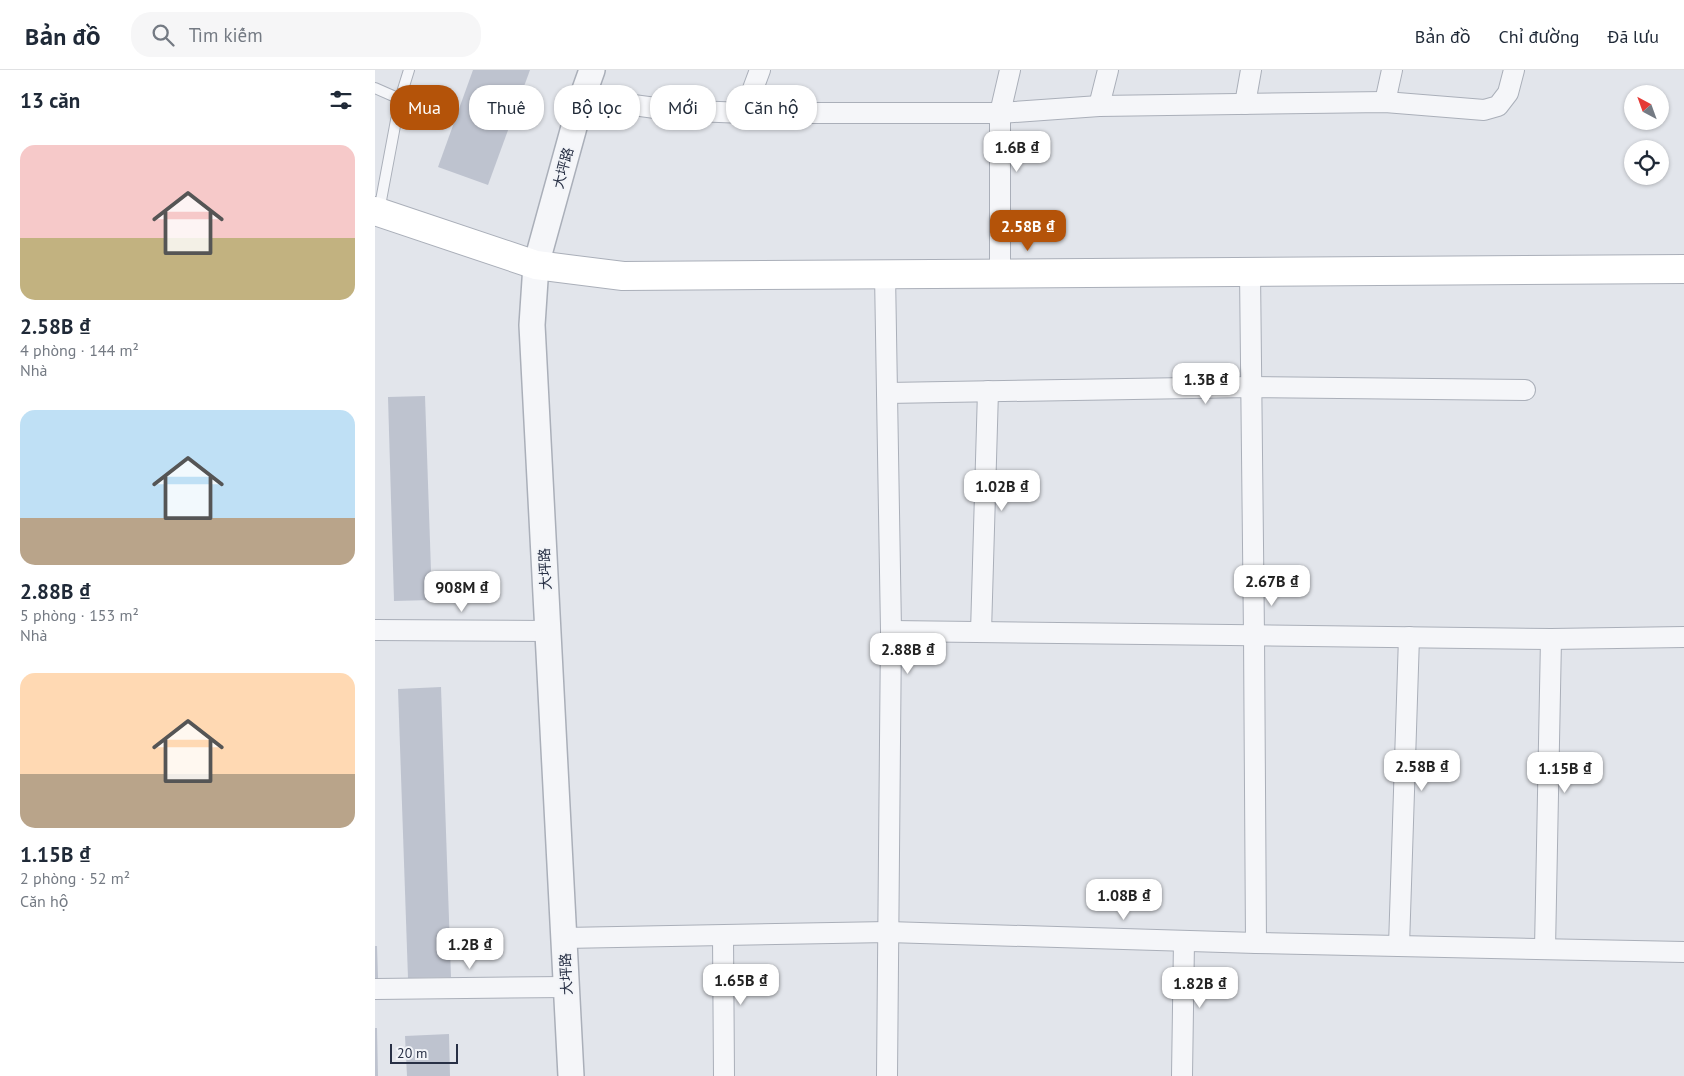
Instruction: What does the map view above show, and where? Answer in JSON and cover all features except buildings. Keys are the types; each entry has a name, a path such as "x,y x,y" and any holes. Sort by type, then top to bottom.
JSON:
{"main road":[{"path":"377,211 536,265 623,276 1684,268"}],"street":[{"name":"大坪路","path":"587,85 592,70"},
{"path":"754,85 760,70"},
{"path":"1000,273 1000,114 1010,70"},
{"path":"1099,106 1108,70"},
{"path":"1245,104 1251,70"},
{"path":"1385,102 1392,70"},
{"path":"817,113 1000,114 1099,106 1385,102 1484,110 1498,106 1508,93 1514,70"},
{"path":"640,106 670,110 726,112"},
{"name":"大坪路","path":"571,1076 532,325 536,265 573,130"},
{"path":"1250,272 1255,635 1256,943"},
{"path":"885,274 891,631 887,1076"},
{"path":"887,393 1251,387 1525,390"},
{"path":"981,632 988,391"},
{"path":"375,630 548,631"},
{"path":"891,631 1551,639 1684,637"},
{"path":"1399,946 1409,637"},
{"path":"1545,949 1551,639"},
{"path":"564,938 888,932 1256,943 1684,952"},
{"path":"723,936 724,1076"},
{"path":"1182,1076 1184,941"},
{"path":"375,989 566,987"}],"lane":[{"path":"404,85 409,70"},
{"path":"375,88 390,94"},
{"path":"377,211 393,130"}]}
